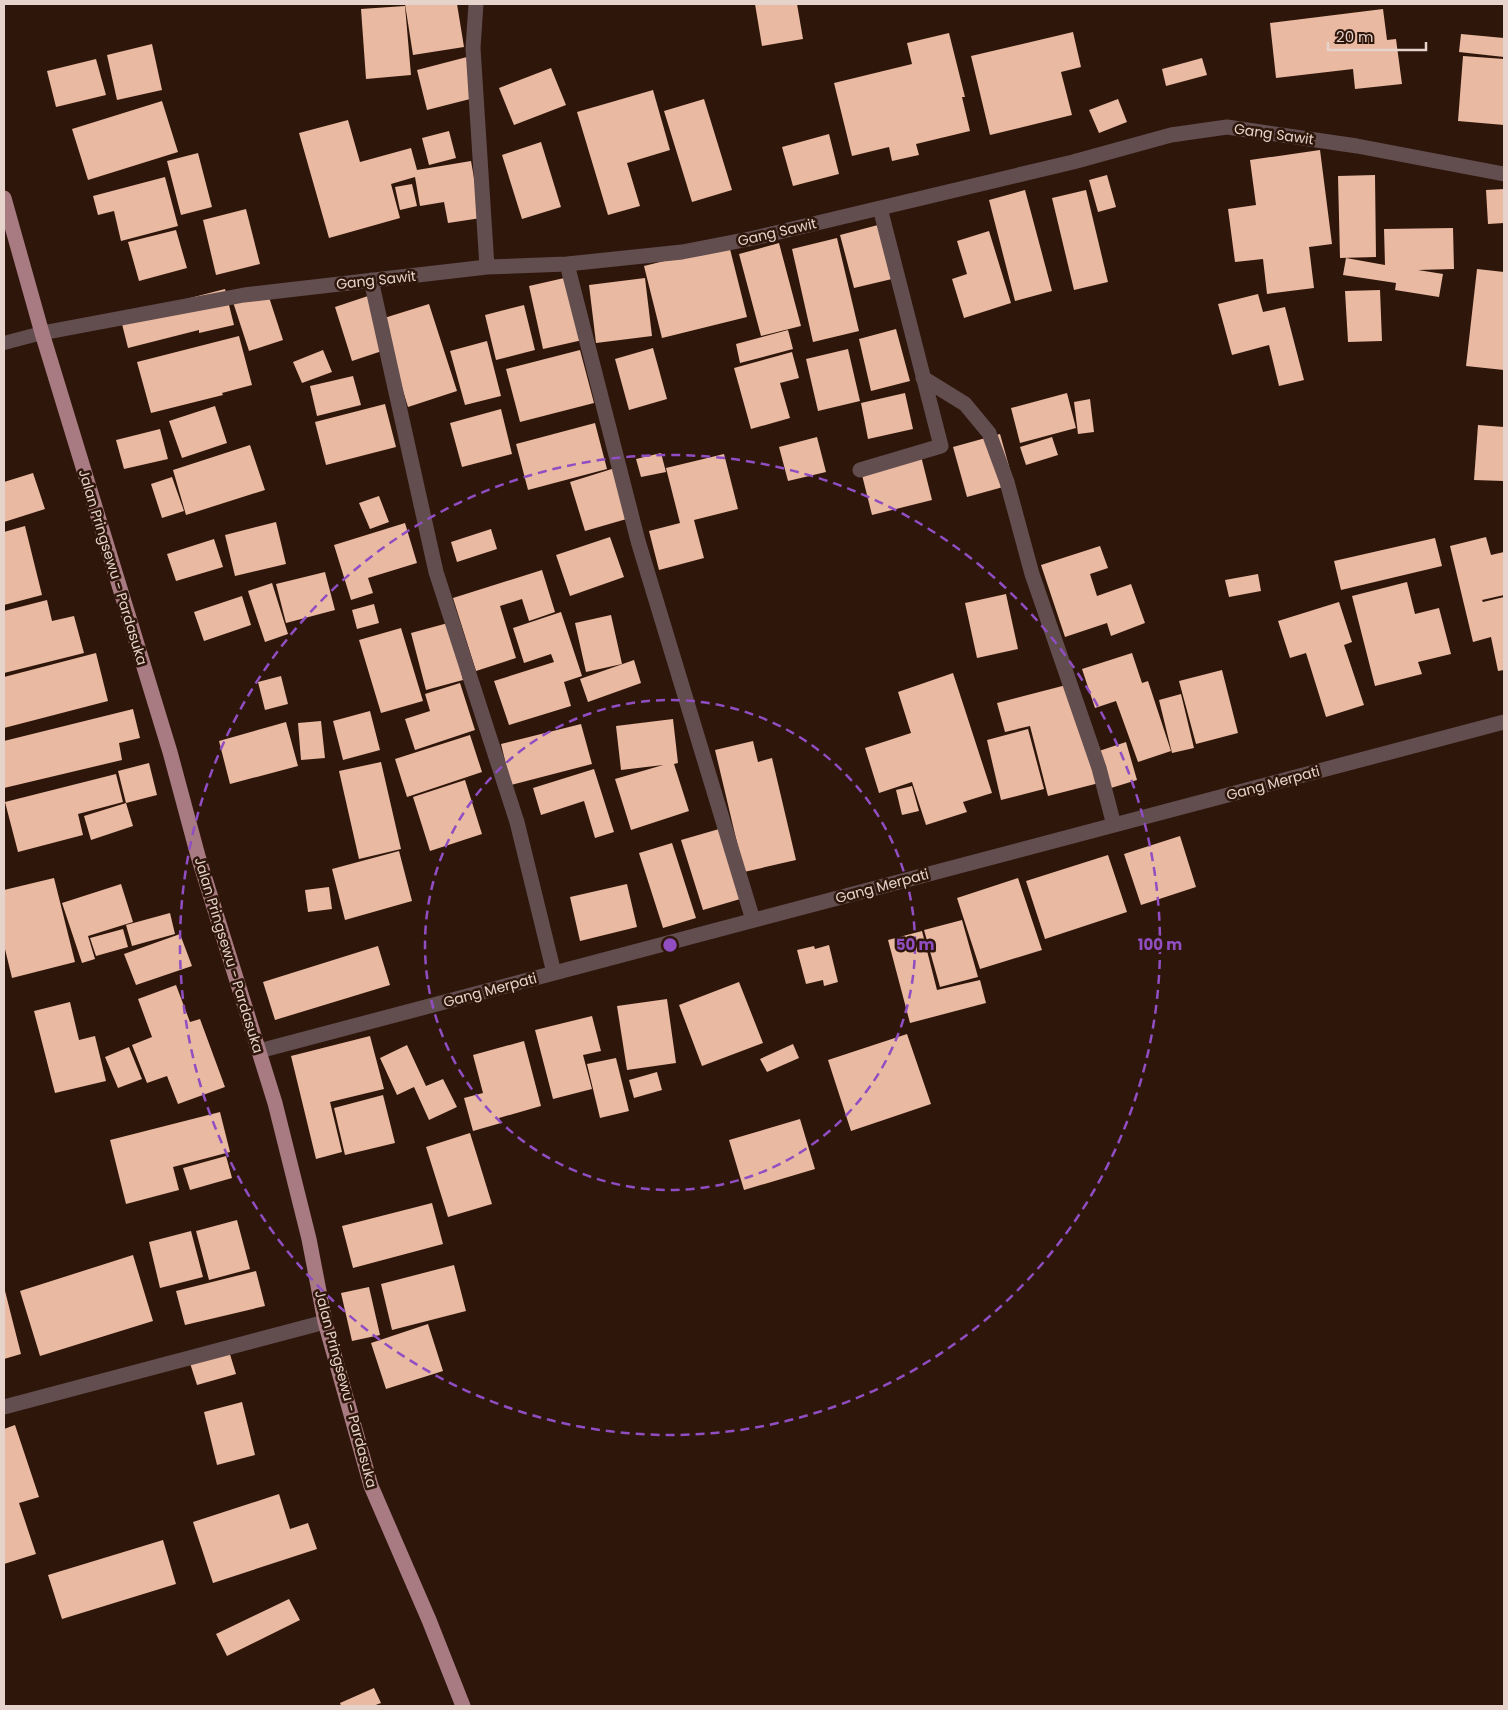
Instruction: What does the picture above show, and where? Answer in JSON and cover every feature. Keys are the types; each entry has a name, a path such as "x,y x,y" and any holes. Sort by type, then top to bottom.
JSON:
{"main road":[{"name":"Jalan Pringsewu - Pardasuka","path":"4,198 42,333 170,752 198,856 275,1103 309,1239 325,1322 371,1486 429,1620 463,1706"}],"street":[{"path":"476,4 473,48 487,267"},
{"name":"Gang Sawit","path":"42,333 244,295 487,267 566,264 682,252 754,238 1073,162 1171,135 1227,127 1357,146 1504,174"},
{"path":"860,470 941,446 880,208"},
{"path":"566,264 638,541 753,920"},
{"path":"371,280 436,572 517,822 554,973"},
{"path":"924,378 965,404 989,433 1007,482 1032,574 1099,768 1114,825"},
{"name":"Gang Merpati","path":"259,1051 1504,722"},
{"path":"4,1407 325,1322"}],"lane":[{"path":"4,343 42,333"}],"building":[{"path":"405,4 457,4 464,47 413,55"},
{"path":"755,4 797,4 803,39 762,46"},
{"path":"405,6 411,75 366,79 361,9"},
{"path":"1383,9 1387,40 1396,39 1402,84 1355,89 1353,69 1276,78 1270,23"},
{"path":"1073,32 1081,67 1061,72 1072,115 990,135 971,56"},
{"path":"949,33 965,97 962,97 970,131 916,144 919,155 892,161 889,147 852,156 834,83 912,64 907,43"},
{"path":"1461,34 1504,38 1504,57 1459,52"},
{"path":"152,44 162,90 117,100 107,55"},
{"path":"1463,56 1504,59 1504,125 1458,121"},
{"path":"467,57 478,97 427,110 417,70"},
{"path":"1202,58 1207,75 1166,86 1162,69"},
{"path":"96,59 106,95 56,107 47,71"},
{"path":"551,68 566,105 514,125 499,88"},
{"path":"653,90 670,150 627,163 640,206 608,215 577,112"},
{"path":"704,99 732,190 692,202 664,111"},
{"path":"1118,99 1127,122 1099,133 1089,110"},
{"path":"162,101 178,152 88,180 72,129"},
{"path":"348,120 360,162 411,148 417,170 471,161 481,218 448,223 444,202 420,206 415,177 391,184 400,218 329,238 299,133"},
{"path":"449,131 456,158 429,165 422,138"},
{"path":"829,134 839,174 793,186 782,147"},
{"path":"541,142 561,207 522,219 502,155"},
{"path":"1320,150 1332,244 1309,247 1314,288 1267,294 1263,259 1235,262 1228,209 1256,205 1250,160"},
{"path":"198,153 212,207 181,215 167,161"},
{"path":"1107,175 1116,207 1098,212 1089,180"},
{"path":"1375,175 1376,257 1340,258 1338,176"},
{"path":"165,177 178,226 121,241 114,211 98,215 93,196"},
{"path":"412,184 417,206 400,210 395,187"},
{"path":"1504,189 1504,223 1488,224 1486,190"},
{"path":"1025,190 1052,291 1015,301 989,200"},
{"path":"1086,190 1108,282 1074,290 1052,198"},
{"path":"246,209 260,264 216,275 203,220"},
{"path":"878,225 892,279 854,288 840,235"},
{"path":"1453,228 1454,269 1418,270 1443,274 1439,297 1395,290 1396,283 1343,275 1346,258 1385,265 1384,229"},
{"path":"176,230 187,268 139,281 128,242"},
{"path":"989,231 1011,303 964,318 952,279 967,274 957,241"},
{"path":"837,238 859,331 813,342 792,249"},
{"path":"779,243 801,326 761,336 739,254"},
{"path":"729,245 747,317 662,338 644,266"},
{"path":"1477,269 1504,272 1504,370 1466,366"},
{"path":"573,276 587,339 543,349 529,286"},
{"path":"645,278 652,336 596,343 589,285"},
{"path":"266,288 283,340 249,351 232,299"},
{"path":"225,289 234,325 199,333 199,330 128,348 120,316"},
{"path":"1380,290 1382,341 1348,342 1345,291"},
{"path":"1258,294 1263,312 1285,307 1304,380 1279,386 1269,345 1232,355 1218,304"},
{"path":"371,295 388,349 352,361 335,307"},
{"path":"429,304 457,391 408,407 381,319"},
{"path":"524,305 535,350 496,360 485,315"},
{"path":"896,329 910,381 871,391 859,339"},
{"path":"788,330 793,349 740,363 736,344"},
{"path":"239,336 252,385 222,393 223,395 151,413 137,362"},
{"path":"487,341 501,396 465,405 450,351"},
{"path":"653,348 667,399 629,410 615,359"},
{"path":"848,349 860,401 818,411 806,359"},
{"path":"323,350 332,372 302,383 293,362"},
{"path":"580,350 594,403 520,422 506,369"},
{"path":"792,352 799,378 780,383 790,418 751,429 734,368"},
{"path":"353,376 361,405 317,416 310,386"},
{"path":"905,393 913,429 868,439 861,403"},
{"path":"1067,393 1076,428 1020,443 1011,408"},
{"path":"1090,399 1094,432 1078,434 1074,402"},
{"path":"385,404 396,447 326,465 315,422"},
{"path":"215,406 227,443 182,458 169,421"},
{"path":"501,409 512,454 462,467 450,423"},
{"path":"595,423 607,469 528,490 516,444"},
{"path":"1478,425 1504,427 1504,481 1474,480"},
{"path":"160,429 168,459 124,469 116,440"},
{"path":"1000,434 1014,484 967,497 953,447"},
{"path":"817,437 826,472 788,481 779,447"},
{"path":"1052,437 1058,455 1026,465 1020,447"},
{"path":"250,445 265,490 186,515 173,470"},
{"path":"920,452 932,500 872,515 860,467"},
{"path":"661,453 666,472 641,477 636,459"},
{"path":"724,454 738,509 694,520 704,558 659,570 649,531 680,523 666,468"},
{"path":"615,468 630,518 585,531 570,482"},
{"path":"33,473 45,509 4,522 4,482"},
{"path":"172,477 184,511 162,518 151,484"},
{"path":"379,496 389,522 370,529 359,503"},
{"path":"276,522 286,564 235,576 225,535"},
{"path":"405,523 417,563 368,578 373,593 351,600 334,545"},
{"path":"25,526 42,595 4,605 4,532"},
{"path":"491,529 497,549 457,562 451,542"},
{"path":"610,537 624,577 570,596 556,555"},
{"path":"1486,537 1491,555 1504,552 1504,595 1482,600 1483,602 1504,597 1504,670 1498,671 1491,637 1473,642 1450,546"},
{"path":"1435,538 1442,566 1341,590 1334,561"},
{"path":"214,539 223,567 176,581 167,554"},
{"path":"1100,546 1108,568 1090,574 1097,596 1131,584 1145,623 1111,636 1107,623 1065,637 1041,565"},
{"path":"542,570 555,612 529,621 522,599 500,606 516,658 476,671 453,598"},
{"path":"325,572 335,610 286,623 276,584"},
{"path":"1258,574 1261,591 1229,597 1225,580"},
{"path":"1407,582 1415,614 1439,608 1451,654 1418,662 1422,674 1375,686 1352,596"},
{"path":"272,583 288,634 265,642 248,591"},
{"path":"1006,594 1018,649 977,658 965,603"},
{"path":"242,596 251,625 204,641 194,612"},
{"path":"47,600 52,621 74,616 84,653 4,673 4,611"},
{"path":"1339,602 1352,642 1344,645 1364,705 1326,717 1306,653 1290,658 1278,621"},
{"path":"374,604 379,623 357,629 352,610"},
{"path":"561,612 582,676 564,682 571,706 509,725 494,681 554,662 551,654 524,663 513,628"},
{"path":"611,615 622,664 586,672 575,623"},
{"path":"448,623 463,680 426,690 411,633"},
{"path":"401,628 423,701 381,713 359,640"},
{"path":"96,653 108,701 4,728 4,677"},
{"path":"1132,653 1142,683 1148,681 1171,751 1138,762 1116,701 1095,708 1082,669"},
{"path":"634,660 641,683 588,702 580,679"},
{"path":"1222,670 1238,733 1196,744 1179,681"},
{"path":"953,673 992,793 963,802 967,812 926,825 912,782 879,793 865,748 911,733 898,692"},
{"path":"281,676 288,704 265,710 258,682"},
{"path":"460,683 475,730 415,750 405,719 430,711 425,694"},
{"path":"1074,683 1099,783 1048,796 1030,726 1005,732 997,703"},
{"path":"1181,694 1194,748 1172,753 1159,700"},
{"path":"133,709 140,738 119,743 122,760 4,788 4,741"},
{"path":"370,711 380,750 343,760 333,721"},
{"path":"673,719 678,763 674,764 689,811 631,830 615,779 663,765 621,770 616,726"},
{"path":"321,721 325,758 301,760 298,723"},
{"path":"286,722 298,766 230,784 219,741"},
{"path":"581,724 592,764 511,785 501,744"},
{"path":"1028,729 1044,789 1001,800 987,740"},
{"path":"470,735 482,772 407,797 395,759"},
{"path":"753,741 758,762 772,758 796,860 744,872 715,750"},
{"path":"1126,742 1137,780 1111,788 1099,751"},
{"path":"381,762 401,849 359,859 339,771"},
{"path":"149,763 157,795 126,803 118,771"},
{"path":"594,769 614,832 595,838 584,801 541,815 533,788"},
{"path":"116,774 123,802 78,814 83,835 18,852 5,802"},
{"path":"465,780 482,834 430,851 413,797"},
{"path":"912,786 919,811 902,815 896,790"},
{"path":"126,803 133,826 91,840 84,816"},
{"path":"726,827 747,897 703,910 681,840"},
{"path":"1180,836 1196,887 1141,905 1124,854"},
{"path":"672,843 696,918 663,928 639,853"},
{"path":"399,851 412,901 345,920 332,869"},
{"path":"1108,855 1127,912 1045,939 1026,881"},
{"path":"54,878 75,962 12,978 4,945 4,890"},
{"path":"1018,878 1042,950 980,969 957,898"},
{"path":"121,884 133,922 88,936 95,959 82,963 62,903"},
{"path":"627,884 637,927 580,941 570,897"},
{"path":"329,887 332,909 308,912 305,890"},
{"path":"170,913 175,934 132,946 126,925"},
{"path":"962,920 978,977 940,987 924,930"},
{"path":"123,929 128,947 96,956 90,938"},
{"path":"922,931 937,990 980,980 986,1003 910,1023 888,940"},
{"path":"180,934 192,966 136,985 124,954"},
{"path":"829,945 838,982 824,986 823,980 806,984 797,950 814,946 815,949"},
{"path":"378,946 390,985 275,1020 263,982"},
{"path":"739,982 763,1043 702,1066 679,1005"},
{"path":"176,985 190,1022 200,1019 225,1087 178,1104 167,1076 147,1083 132,1045 152,1037 138,999"},
{"path":"667,999 676,1063 627,1070 617,1006"},
{"path":"70,1002 79,1040 95,1036 106,1081 55,1093 34,1011"},
{"path":"592,1016 601,1051 583,1055 592,1089 553,1099 535,1030"},
{"path":"907,1034 931,1104 851,1131 828,1060"},
{"path":"370,1036 384,1089 330,1102 342,1152 316,1159 291,1056"},
{"path":"524,1041 541,1106 499,1118 501,1123 473,1131 464,1098 483,1093 473,1055"},
{"path":"793,1044 799,1058 767,1072 760,1059"},
{"path":"407,1045 426,1086 443,1079 457,1107 429,1120 414,1087 397,1095 380,1058"},
{"path":"129,1047 142,1079 118,1088 105,1057"},
{"path":"616,1058 629,1111 600,1118 587,1064"},
{"path":"657,1072 662,1090 634,1098 629,1080"},
{"path":"383,1095 395,1143 345,1155 334,1108"},
{"path":"220,1112 230,1152 173,1167 179,1190 126,1204 110,1140"},
{"path":"800,1119 815,1169 744,1190 729,1140"},
{"path":"470,1133 492,1204 448,1217 426,1147"},
{"path":"226,1156 232,1178 190,1190 183,1168"},
{"path":"432,1203 443,1244 353,1268 342,1226"},
{"path":"237,1220 250,1269 209,1280 196,1231"},
{"path":"191,1231 203,1277 160,1288 149,1242"},
{"path":"133,1255 153,1321 40,1356 20,1291"},
{"path":"454,1265 466,1311 392,1330 381,1284"},
{"path":"256,1271 265,1306 185,1325 176,1291"},
{"path":"4,1287 21,1354 4,1359"},
{"path":"369,1287 380,1335 352,1341 341,1293"},
{"path":"428,1324 443,1371 386,1389 371,1343"},
{"path":"229,1351 236,1374 197,1385 190,1363"},
{"path":"242,1402 255,1455 217,1465 204,1412"},
{"path":"15,1425 39,1497 19,1503 36,1554 4,1564 4,1429"},
{"path":"279,1494 290,1529 308,1523 317,1549 213,1583 193,1522"},
{"path":"163,1540 176,1584 62,1619 48,1575"},
{"path":"289,1599 300,1620 227,1656 216,1634"},
{"path":"374,1688 381,1703 373,1706 341,1706 340,1703"}]}
